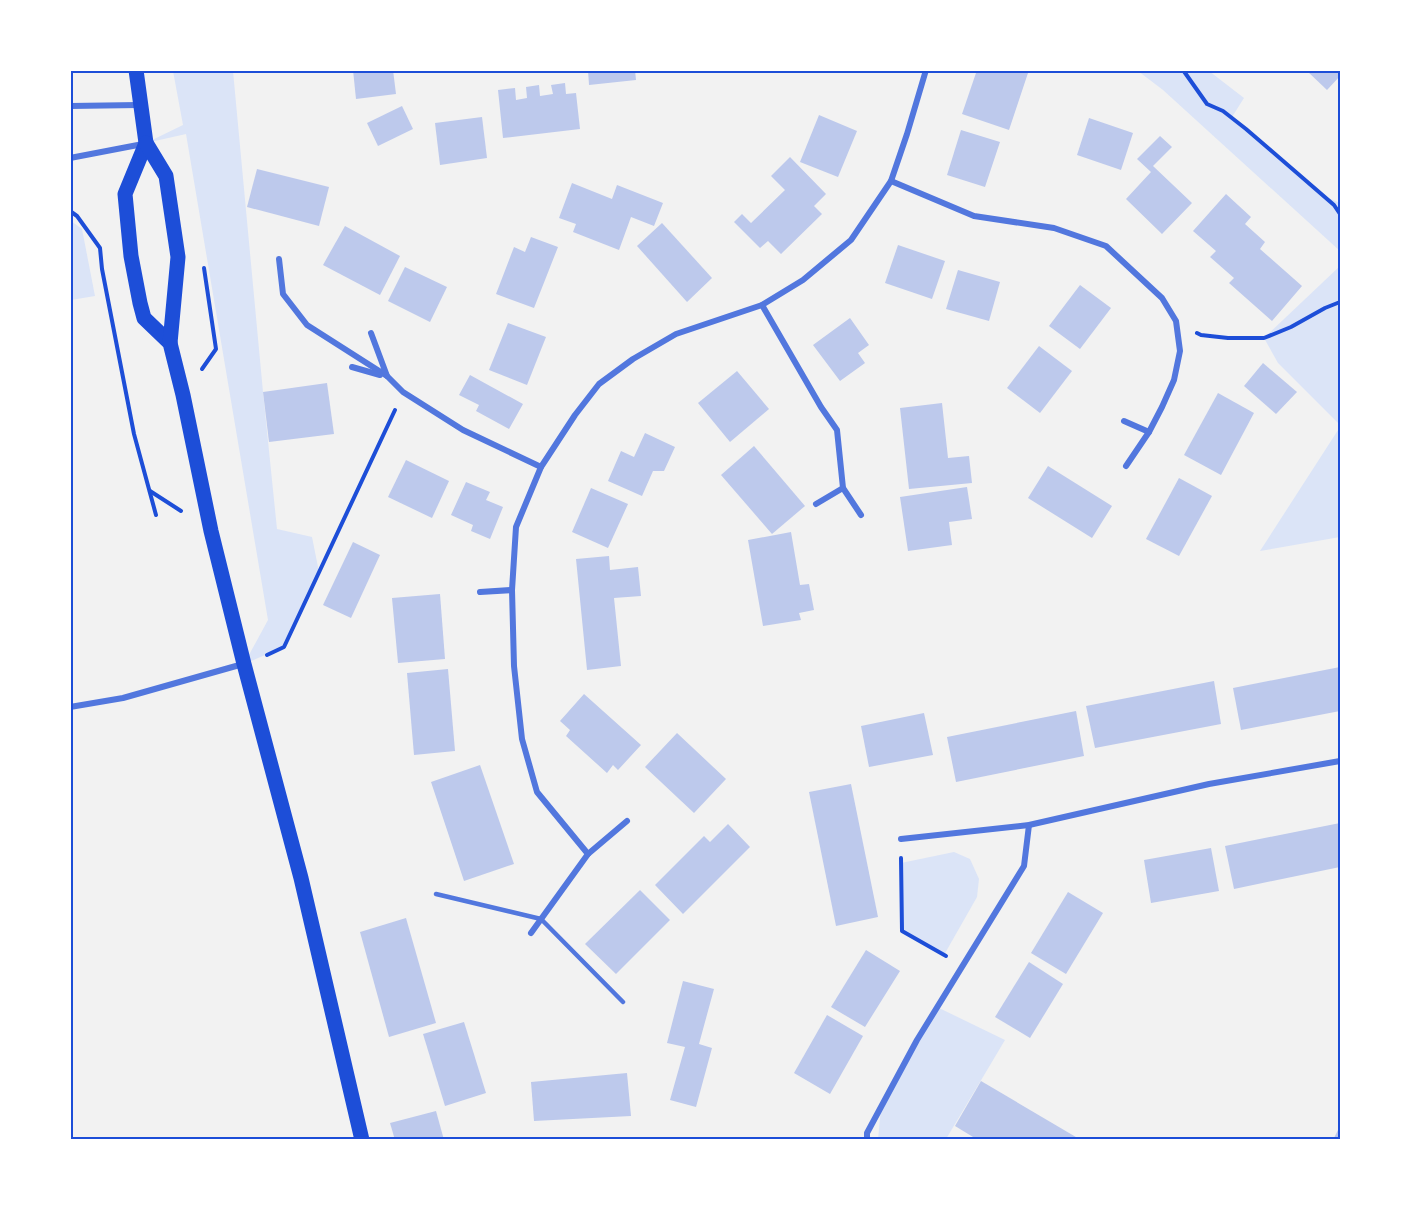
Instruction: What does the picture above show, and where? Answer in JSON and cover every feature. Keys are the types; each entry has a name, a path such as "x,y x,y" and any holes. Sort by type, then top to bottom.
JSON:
{"main road":[{"path":"136,70 146,143 166,176 178,257 170,343 211,531 301,878 362,1140"},
{"path":"146,143 125,194 131,256 144,318 170,343"}],"street":[{"path":"588,854 537,792 522,739 516,677 513,590 516,526 541,467 599,384 633,359 676,334 762,305 803,280 851,240 891,181 926,70"},
{"path":"70,106 141,105"},
{"path":"70,158 146,143"},
{"path":"891,181 974,216 1054,228 1106,246 1162,298 1176,321 1180,351 1174,380 1149,432 1126,466"},
{"path":"279,260 283,294 307,325 387,376 404,392 463,430 541,467"},
{"path":"762,305 821,407 837,430 843,488 861,515"},
{"path":"371,333 387,376"},
{"path":"352,367 387,376"},
{"path":"1124,421 1149,432"},
{"path":"816,504 843,488"},
{"path":"480,592 513,590"},
{"path":"70,707 123,698 244,664"},
{"path":"901,839 1029,825 1209,784 1341,761"},
{"path":"531,933 588,854 627,821"},
{"path":"867,1140 867,1133 917,1040 1024,866 1029,825"}],"lane":[{"path":"436,894 541,919 623,1002"}],"path":[{"path":"1184,70 1207,104 1223,111 1246,129 1341,213"},
{"path":"70,211 77,216 100,248 102,269 134,434 156,514"},
{"path":"204,268 216,349"},
{"path":"1176,321 1201,334 1228,338 1264,338 1341,302"},
{"path":"244,664 284,647 404,392"},
{"path":"901,839 902,932 963,965"}],"shaded area":[{"path":"173,71 233,71 277,529 312,537 319,572 284,647 244,664 268,620 186,134 146,143 183,125"},
{"path":"1138,71 1209,71 1244,98 1232,117 1324,196 1340,203 1340,251 1163,90"},
{"path":"71,221 82,229 95,296 71,300"},
{"path":"1340,266 1340,425 1278,363 1264,338"},
{"path":"1340,427 1340,537 1260,551"},
{"path":"954,852 970,859 979,879 977,897 944,955 902,931 901,863"},
{"path":"937,1007 1005,1040 946,1139 878,1140 881,1107"}],"building":[{"path":"353,70 393,70 396,94 356,99"},
{"path":"588,70 635,70 636,80 589,85"},
{"path":"977,70 1029,70 1009,130 962,114"},
{"path":"1306,70 1340,70 1340,76 1327,90"},
{"path":"565,83 566,94 576,93 580,129 503,138 498,90 515,88 516,100 527,98 526,87 539,85 540,96 553,94 551,85"},
{"path":"402,106 413,129 378,146 367,123"},
{"path":"819,115 857,131 838,177 800,162"},
{"path":"482,117 487,158 440,165 435,123"},
{"path":"1089,118 1133,133 1121,170 1077,155"},
{"path":"961,130 1000,142 985,187 947,175"},
{"path":"1160,136 1172,147 1153,166 1192,203 1162,234 1126,199 1151,172 1137,159"},
{"path":"790,157 826,194 814,206 822,214 781,254 768,241 760,248 734,222 742,214 751,223 785,190 771,176"},
{"path":"257,169 329,187 319,226 247,207"},
{"path":"572,183 612,199 617,185 663,203 654,226 631,217 619,250 573,232 576,224 559,218"},
{"path":"1226,194 1251,217 1245,224 1265,242 1260,249 1302,286 1272,321 1229,283 1234,278 1210,257 1216,251 1193,231"},
{"path":"662,223 712,278 687,302 637,246"},
{"path":"345,226 400,256 380,295 323,265"},
{"path":"531,237 558,247 534,308 496,294 514,247 525,252"},
{"path":"898,245 945,261 932,299 885,283"},
{"path":"405,267 447,287 430,322 388,301"},
{"path":"958,270 1000,282 989,321 946,309"},
{"path":"1080,285 1111,308 1080,349 1049,326"},
{"path":"850,318 869,345 858,353 865,363 840,381 813,345"},
{"path":"508,323 546,337 527,385 489,370"},
{"path":"1039,346 1072,371 1040,413 1007,388"},
{"path":"1263,363 1297,392 1276,414 1244,386"},
{"path":"737,371 769,409 730,442 698,403"},
{"path":"470,375 523,404 509,429 476,411 479,405 459,395"},
{"path":"327,383 334,434 269,442 263,392"},
{"path":"1218,393 1254,413 1221,475 1184,455"},
{"path":"942,403 948,458 969,456 972,483 909,489 900,408"},
{"path":"645,433 675,447 664,471 653,471 642,496 608,481 621,451 634,457"},
{"path":"754,446 805,506 772,534 721,475"},
{"path":"406,460 449,481 432,518 388,497"},
{"path":"1048,466 1112,506 1092,538 1028,498"},
{"path":"1179,478 1212,496 1179,556 1146,539"},
{"path":"466,482 490,492 486,500 503,507 490,539 471,531 473,525 451,515"},
{"path":"967,487 972,519 949,522 952,545 908,551 900,497"},
{"path":"591,488 628,504 608,548 572,532"},
{"path":"791,532 800,585 809,584 814,610 799,613 801,620 763,626 748,540"},
{"path":"353,542 380,555 351,618 323,605"},
{"path":"609,556 610,570 638,567 641,596 614,598 621,666 587,670 576,559"},
{"path":"440,594 445,659 398,663 392,598"},
{"path":"1340,667 1340,711 1241,730 1233,688"},
{"path":"448,669 455,751 414,755 407,673"},
{"path":"1214,681 1221,724 1095,748 1086,706"},
{"path":"584,694 641,745 618,770 613,765 607,773 566,736 570,730 560,721"},
{"path":"1076,711 1084,756 956,782 947,737"},
{"path":"924,713 933,755 869,767 861,726"},
{"path":"677,733 726,779 694,813 645,767"},
{"path":"480,765 514,864 464,881 431,782"},
{"path":"851,784 878,917 836,926 809,792"},
{"path":"1340,823 1340,867 1234,889 1225,846"},
{"path":"728,824 750,847 683,914 655,885 704,836 710,842"},
{"path":"1211,848 1219,891 1151,903 1144,860"},
{"path":"640,890 670,920 616,974 585,944"},
{"path":"1068,892 1103,913 1066,974 1031,953"},
{"path":"406,918 436,1023 389,1037 360,932"},
{"path":"866,950 900,971 865,1027 831,1007"},
{"path":"1029,962 1063,984 1030,1038 995,1017"},
{"path":"683,981 714,989 699,1044 712,1048 696,1107 670,1100 685,1047 667,1043"},
{"path":"827,1015 863,1036 830,1094 794,1073"},
{"path":"464,1022 486,1093 445,1106 423,1034"},
{"path":"627,1073 631,1116 534,1121 531,1082"},
{"path":"981,1081 1081,1140 978,1140 955,1126"},
{"path":"436,1111 444,1140 395,1140 390,1123"},
{"path":"1340,1126 1340,1140 1333,1140"}]}
